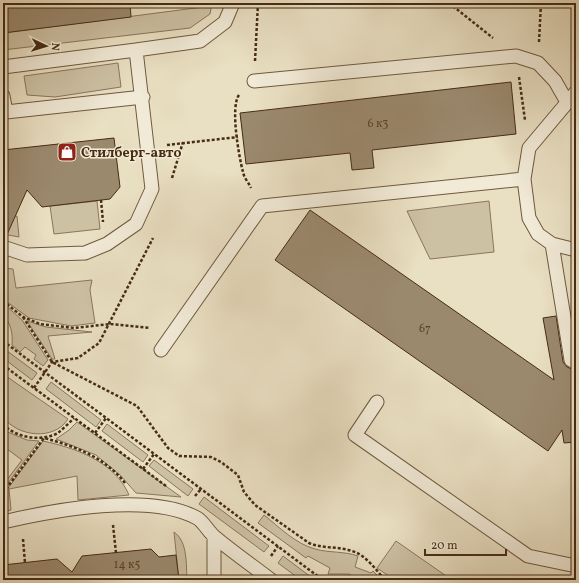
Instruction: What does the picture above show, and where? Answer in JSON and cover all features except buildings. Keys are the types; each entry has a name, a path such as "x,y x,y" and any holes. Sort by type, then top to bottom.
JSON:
{"lane":[{"path":"3,67 136,50 200,40 225,22 233,3"},
{"path":"3,247 27,255 85,253 108,244 136,224 152,189 136,50"},
{"path":"254,81 516,56 538,63 555,80 567,102"},
{"path":"576,92 529,148 524,179 529,218 538,234 552,244 576,250"},
{"path":"3,96 6,112 142,97"},
{"path":"161,350 262,206 524,179"},
{"path":"552,244 571,360 576,363"},
{"path":"377,402 355,435 528,556 576,566"},
{"path":"3,522 66,510 134,504 167,508 198,519 214,537 271,580"},
{"path":"214,537 214,580"}],"path":[{"path":"258,3 254,81 243,89 237,98 235,110 243,174 262,206"},
{"path":"449,3 516,56 529,148"},
{"path":"538,63 541,3"},
{"path":"148,147 238,136"},
{"path":"52,362 78,358 99,343 156,233"},
{"path":"3,301 23,317 40,324 57,327 91,327 110,324 175,331"},
{"path":"23,317 52,362 137,406 168,448 179,456 211,457 221,462 238,475 244,492 255,505 309,543 318,547 353,551 364,557 386,580"},
{"path":"3,341 323,580"},
{"path":"34,388 46,373 52,362"},
{"path":"3,365 172,491"},
{"path":"3,493 44,438 58,432 74,418"},
{"path":"95,433 106,418"},
{"path":"3,424 8,429 26,437 44,438 70,445 96,457 121,478 134,496 134,504"},
{"path":"144,469 154,454"},
{"path":"111,506 116,553"},
{"path":"21,519 25,562"}],"shaded area":[{"path":"207,3 212,3 210,14 190,28 3,50 3,33 203,7"},
{"path":"118,63 121,87 55,97 27,95 24,76"},
{"path":"97,201 100,229 54,234 50,206"},
{"path":"489,201 494,252 430,259 407,211"},
{"path":"17,216 19,237 3,234 3,218"},
{"path":"3,268 13,269 16,288 92,280 90,290 95,323 71,326 29,318 3,299"},
{"path":"3,303 22,320 48,360 43,366 34,359 36,355 25,347 20,352 12,345 11,329 3,315"},
{"path":"27,321 46,327 92,332 48,336 55,359 52,359"},
{"path":"3,348 37,373 32,380 3,358"},
{"path":"3,374 68,419 62,426 54,431 36,434 18,429 10,424 3,417"},
{"path":"51,382 101,420 96,427 46,389"},
{"path":"77,422 181,497 136,493 121,476 96,455 56,439"},
{"path":"107,424 148,455 143,462 102,431"},
{"path":"3,430 27,440 39,441 3,490 3,485 22,460 3,446"},
{"path":"43,441 81,452 93,458 104,465 123,483 129,495 78,500 77,476 9,489 11,510 3,512 3,495"},
{"path":"154,460 193,489 188,496 149,466"},
{"path":"204,497 269,546 264,552 199,504"},
{"path":"264,515 288,535 308,547 358,556 355,567 371,573 373,571 382,580 360,580 349,574 328,574 330,568 308,556 306,558 258,523"},
{"path":"174,532 179,536 184,547 187,580 179,580"},
{"path":"396,541 452,580 395,580 377,568"},
{"path":"283,556 315,580 301,580 278,563"}],"place":[{"name":"Стилберг-авто","path":"67,152"}]}
